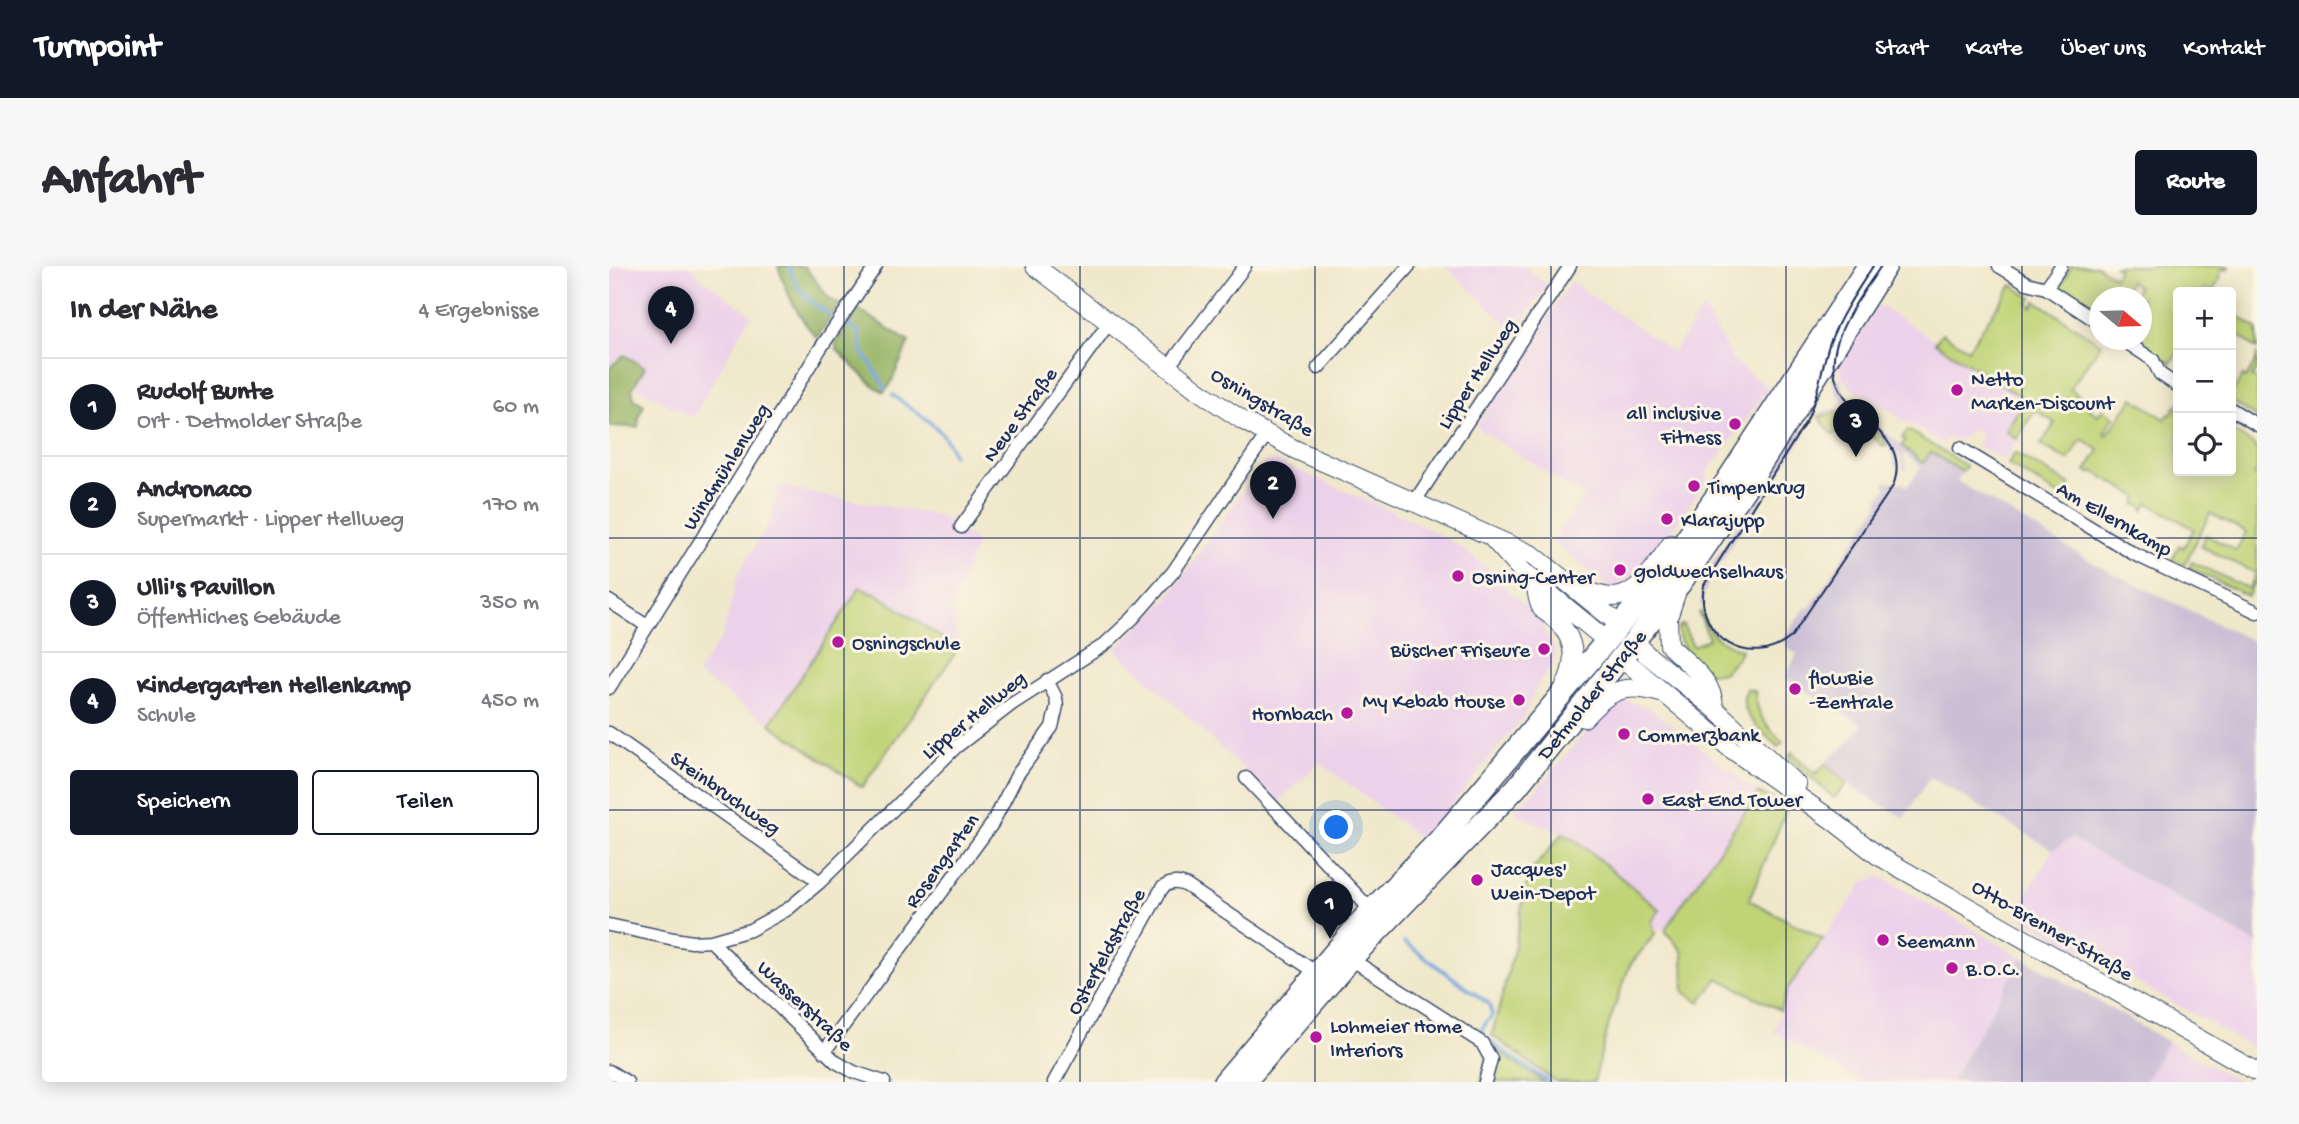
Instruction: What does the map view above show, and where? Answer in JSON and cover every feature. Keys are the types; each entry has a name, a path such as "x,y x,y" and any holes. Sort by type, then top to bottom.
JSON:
{"main road":[{"name":"Detmolder Straße","path":"1621,635 1720,491 1868,266"},
{"name":"Detmolder Straße","path":"1224,1082 1371,910 1439,840 1557,702 1621,635 1680,584 1749,483 1886,266"},
{"path":"1621,635 1621,657"},
{"name":"Detmolder Straße","path":"1245,1082 1351,959 1516,788 1621,657"}],"street":[{"name":"Windmühlenweg","path":"609,688 821,349 876,266"},
{"path":"1168,367 1245,266"},
{"path":"1318,368 1409,266"},
{"name":"Lipper Hellweg","path":"1415,501 1570,266"},
{"path":"2000,266 2027,284 2046,288 2089,316"},
{"path":"2046,288 2061,266"},
{"name":"Osningstraße","path":"1047,270 1109,323 1203,394 1267,434 1318,460 1533,555 1577,589 1621,635"},
{"name":"Neue Straße","path":"961,527 1109,323"},
{"path":"2138,350 2153,360 2160,374 2173,383"},
{"path":"2236,412 2257,425"},
{"name":"Lipper Hellweg","path":"609,925 692,942 711,941 750,930 788,909 820,882 956,747 1047,680 1104,645 1154,596 1267,434"},
{"name":"Am Ellernkamp","path":"1960,448 2134,554 2257,612"},
{"path":"1577,589 1612,597 1630,592 1648,573 1701,503 1720,491"},
{"name":"Osningstraße","path":"1490,537 1535,582 1621,635"},
{"path":"1535,582 1542,609 1566,631 1573,649 1571,675 1557,702"},
{"path":"1680,584 1668,618 1669,645 1710,688 1714,708"},
{"path":"609,601 647,626"},
{"name":"Otto-Brenner-Straße","path":"1621,635 1714,708 1832,820"},
{"name":"Otto-Brenner-Straße","path":"1621,657 1742,757 1893,864 2257,1072"},
{"name":"Rosengarten","path":"824,1052 992,824 1017,775 1052,727 1057,706 1047,680"},
{"path":"1516,788 1544,766 1597,704 1611,692 1639,689 1664,694"},
{"name":"Steinbruchweg","path":"609,733 820,882"},
{"path":"1246,778 1371,910"},
{"name":"Osterfeldstraße","path":"1054,1082 1143,920 1167,884 1180,883 1187,886 1317,973"},
{"name":"Wasserstraße","path":"711,941 824,1052 854,1072 884,1082"},
{"path":"1351,959 1482,1043 1491,1059 1485,1082"},
{"path":"609,1071 627,1082"}],"shaded area":[{"path":"609,266 691,266 702,279 752,315 693,418 636,387 647,367 623,354 609,365"},
{"path":"1446,266 1525,266 1547,285 1515,333"},
{"path":"1571,281 1673,352 1703,308 1733,360 1769,389 1705,475 1709,478 1659,547 1626,584 1616,587 1608,587 1552,542 1583,496 1476,427"},
{"path":"1878,305 1936,341 1942,333 2043,397 2004,461 1977,445 1981,435 1973,429 1960,439 1947,438 1943,444 1848,386 1850,382 1843,381 1839,365"},
{"path":"1832,378 1840,380 1843,389 1859,410 1923,463 1930,452 1962,472 1957,481 2102,568 2257,643 2257,944 2071,838 2053,850 1930,777 1904,818 1856,790 1825,764 1863,725 1785,678 1797,654 1787,648 1784,638 1806,607 1809,608 1879,504 1877,502 1887,487 1884,485 1886,481 1908,486 1921,467 1903,453 1907,471 1903,469 1899,453 1898,468 1895,467 1887,444 1879,433 1857,416 1840,412 1819,417 1816,414 1847,409"},
{"path":"1797,428 1805,433 1712,575 1704,593 1704,605 1700,606 1704,577"},
{"path":"1274,460 1407,518 1456,544 1487,568 1545,622 1543,629 1555,649 1553,664 1538,685 1524,716 1423,840 1319,762 1279,802 1115,649 1167,599 1259,468"},
{"name":"Osningschule","path":"779,484 801,491 934,515 944,518 977,542 953,603 958,649 862,787 697,674 723,635 738,574 770,521"},
{"path":"1618,701 1628,701 1650,708 1758,793 1666,928 1653,931 1652,921 1659,910 1577,841 1513,810 1536,790 1604,711"},
{"path":"2071,838 2257,944 2257,1050 2015,913 2053,850"},
{"path":"1880,876 2022,957 1951,1082 1861,1082 1774,1032 1788,988 1865,881"},
{"path":"2022,957 2168,1042 2145,1082 1951,1082"},
{"path":"2168,1042 2239,1082 2145,1082"}],"green space":[{"path":"778,266 804,266 829,298 839,304 817,338 793,304"},
{"path":"2071,266 2097,266 2114,277 2119,269 2115,266 2229,266 2219,275 2221,277 2215,287 2173,287 2171,363 2151,350 2152,287 2138,287 2130,281 2127,287 2089,287 2089,309 2059,289"},
{"path":"2012,285 2032,298 2028,304 2032,307 2036,301 2089,336 2089,350 2097,350 2070,389 2093,405 2090,410 2098,415 2103,409 2114,417 2104,433 2107,435 2133,398 2165,419 2173,412 2173,476 2236,476 2236,433 2257,447 2257,471 2254,475 2257,477 2257,585 2253,584 2248,596 2189,568 2192,562 2249,589 2256,573 2200,546 2206,535 2236,551 2246,532 2210,513 2184,566 2172,560 2179,545 2183,548 2194,529 2148,503 2144,510 2142,506 2135,504 2138,497 2093,471 2091,474 2086,471 2099,450 2082,439 2068,460 2041,445 2055,423 2035,410 2017,439 2006,431 2025,399 1935,343 1942,333 1968,349"},
{"path":"858,309 909,342 890,385 884,392 874,386 836,349 836,343"},
{"path":"2236,314 2257,329 2257,349 2236,334"},
{"path":"2257,353 2257,369 2252,377 2257,380 2257,418 2236,404 2236,386 2243,376 2246,378 2256,361"},
{"path":"624,355 645,367 632,389 634,399 644,405 639,415 638,427 609,426 609,368"},
{"path":"1836,412 1865,422 1887,444 1883,447 1866,433 1854,431 1833,435 1819,417"},
{"path":"1908,430 1966,466 1962,472 1931,452 1923,463 1902,446 1905,440 1902,438"},
{"path":"2015,453 2070,485 2063,498 2008,464"},
{"path":"860,587 872,594 874,592 958,649 862,787 770,724"},
{"path":"1701,612 1715,636 1741,650 1723,673 1709,673 1688,653 1681,642 1678,627 1683,625 1693,646 1709,639 1699,613"},
{"path":"1747,689 1755,691 1763,719 1783,742 1778,747 1747,714 1744,697"},
{"path":"1792,752 1815,774 1825,764 1847,783 1834,798 1788,757"},
{"path":"1758,793 1788,806 1749,900 1823,939 1788,988 1780,1010 1718,978 1700,1002 1684,992 1683,952 1666,932 1666,928"},
{"path":"1563,833 1577,841 1660,910 1652,921 1655,934 1630,965 1609,1023 1594,1082 1556,1082 1492,1035 1514,949 1525,889 1533,869"},
{"path":"1490,1046 1544,1082 1481,1082"}],"waterway":[{"path":"789,266 804,295 831,315"},
{"path":"848,325 859,332 863,354 885,388"},
{"path":"893,395 928,420 943,436 953,455"},
{"path":"1404,942 1489,1004 1492,1015 1482,1029 1484,1038 1549,1082"}],"tram line":[{"path":"1873,266 1834,332 1807,420 1704,585 1703,604 1708,620 1717,634 1729,644 1759,651 1775,647 1791,637 1893,486 1897,465 1892,447 1852,406 1840,390 1834,370 1836,346 1844,325 1881,266"}],"place":[{"name":"Kindergarten Hellenkamp","path":"671,344"},
{"name":"Netto Marken-Discount","path":"1957,390"},
{"name":"all inclusive Fitness","path":"1735,424"},
{"name":"Ulli's Pavillon","path":"1856,457"},
{"name":"Timpenkrug","path":"1694,486"},
{"name":"Andronaco","path":"1273,519"},
{"name":"Klarajupp","path":"1667,519"},
{"name":"goldwechselhaus","path":"1620,570"},
{"name":"Osning-Center","path":"1458,576"},
{"name":"Osningschule","path":"838,642"},
{"name":"Büscher Friseure","path":"1544,649"},
{"name":"flowBie -Zentrale","path":"1795,689"},
{"name":"My Kebab House","path":"1519,700"},
{"name":"Hornbach","path":"1347,713"},
{"name":"Commerzbank","path":"1624,734"},
{"name":"East End Tower","path":"1648,799"},
{"name":"Jacques' Wein-Depot","path":"1477,880"},
{"name":"Rudolf Bunte","path":"1330,939"},
{"name":"Seemann","path":"1883,940"},
{"name":"B.O.C.","path":"1952,968"},
{"name":"Lohmeier Home Interiors","path":"1316,1037"}]}
